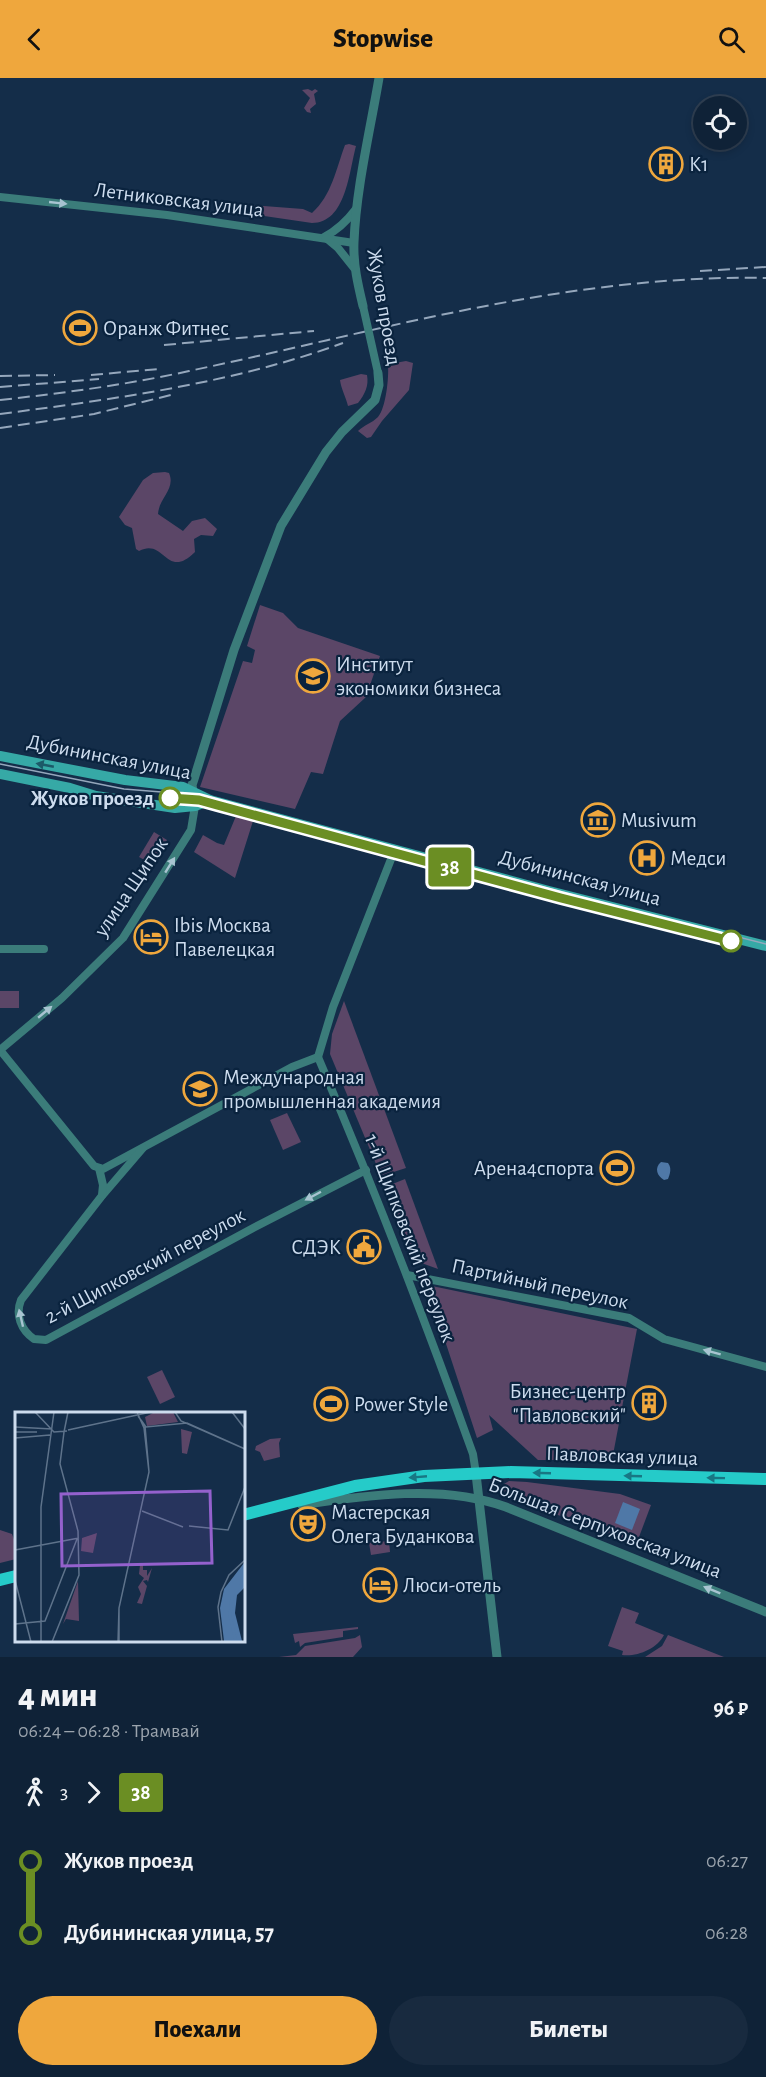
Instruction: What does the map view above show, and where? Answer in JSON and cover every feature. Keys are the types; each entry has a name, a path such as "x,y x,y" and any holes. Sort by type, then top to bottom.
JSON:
{"main road":[{"name":"Дубининская улица","path":"0,756 192,788 210,800 549,891 766,946"},
{"name":"Дубининская улица","path":"0,774 70,788 106,798 175,808 195,806 210,800"},
{"name":"Павловская улица","path":"476,1474 515,1472 766,1479"},
{"name":"Большая Серпуховская улица","path":"246,1514 384,1481 424,1476 476,1474"},
{"path":"0,1580 15,1576"}],"street":[{"name":"Жуков проезд","path":"192,788 234,650 282,526 326,452 342,432 375,400 379,385 355,269 354,243 357,207 379,78"},
{"name":"Летниковская улица","path":"0,197 167,215 354,243"},
{"path":"355,269 338,248 324,237 336,231 357,207"},
{"path":"192,788 195,806"},
{"name":"улица Щипок","path":"0,1050 62,998 123,938 191,830 195,806"},
{"path":"0,1050 94,1166 106,1168 287,1069 318,1057 333,1007 395,849"},
{"path":"0,949 44,950"},
{"name":"1-й Щипковский переулок","path":"318,1057 407,1275 473,1454 476,1474"},
{"name":"2-й Щипковский переулок","path":"143,1148 101,1197 21,1300 18,1313 20,1322 34,1340 46,1340 279,1214 366,1170"},
{"path":"99,1168 103,1185 101,1197"},
{"name":"Партийный переулок","path":"407,1275 629,1318 664,1339 766,1367"},
{"path":"476,1474 497,1657"},
{"name":"Большая Серпуховская улица","path":"246,1514 356,1497 428,1494 479,1499 506,1507 766,1612"}],"shaded area":[{"path":"302,90 318,91 314,94 316,104 310,109 311,113 304,108 310,98"},
{"path":"345,145 356,146 344,194 332,215 323,221 312,223 231,211 236,204 303,209 312,213 329,190"},
{"path":"406,361 413,363 409,390 371,437 367,438 358,431 381,413 389,364"},
{"path":"361,374 367,375 366,390 358,403 348,406 340,380"},
{"path":"153,473 169,473 171,479 158,514 183,531 192,521 205,518 217,529 213,536 201,535 194,539 195,552 185,560 178,562 171,561 155,549 148,548 139,551 136,549 132,528 125,525 119,517 143,480"},
{"path":"260,605 283,613 298,628 380,656 366,697 340,721 323,774 311,772 295,809 200,787 243,661 252,663 255,650 247,646"},
{"path":"236,816 253,821 235,878 194,852 203,835 224,845"},
{"path":"154,832 167,840 152,864 139,857"},
{"path":"0,991 19,991 19,1008 0,1008"},
{"path":"344,1001 406,1168 381,1176 330,1054 332,1034"},
{"path":"287,1113 301,1142 283,1150 270,1120"},
{"path":"405,1179 438,1269 416,1261 385,1187"},
{"path":"432,1286 637,1329 612,1460 538,1460 489,1415 493,1430 477,1438 428,1289"},
{"path":"162,1370 175,1397 160,1404 147,1377"},
{"path":"281,1438 280,1457 264,1461 260,1452 255,1450 256,1446 270,1439"},
{"path":"509,1481 620,1494 651,1505 636,1545 506,1495 504,1484"},
{"path":"0,1530 12,1534 15,1542 15,1559 0,1563"},
{"path":"389,1541 390,1552 371,1555 369,1543"},
{"path":"622,1607 639,1613 635,1623 664,1635 661,1640 652,1648 634,1655 622,1655 623,1651 608,1646"},
{"path":"358,1627 358,1629 343,1631 343,1637 305,1643 300,1647 299,1641 295,1643 293,1634"},
{"path":"360,1635 362,1647 353,1657 279,1657 296,1655 305,1646 355,1638"},
{"path":"668,1635 724,1657 645,1657 662,1646"}],"water":[{"path":"661,1162 669,1165 668,1179 664,1180 658,1174 657,1169"},
{"path":"623,1502 640,1509 632,1530 615,1523"}],"tram line":[{"path":"0,764 124,789 199,795 766,944"},
{"name":"38","path":"170,798 199,800 561,898 731,941"}],"railway":[{"path":"700,271 766,267"},
{"path":"0,400 165,376 404,323 547,295 620,285 692,279 766,278"},
{"path":"164,345 314,331"},
{"path":"0,414 174,388 260,369 343,343"},
{"path":"91,375 159,369"},
{"path":"0,376 55,375"},
{"path":"0,387 99,379"},
{"path":"0,428 94,414 171,395"}],"place":[{"name":"К1","path":"666,164"},
{"name":"Оранж Фитнес","path":"80,328"},
{"name":"Институт экономики бизнеса","path":"313,676"},
{"name":"Жуков проезд","path":"170,798"},
{"name":"Musivum","path":"598,820"},
{"name":"Медси","path":"647,858"},
{"name":"Ibis Москва Павелецкая","path":"151,937"},
{"name":"Международная промышленная академия","path":"200,1089"},
{"name":"Арена4спорта","path":"617,1168"},
{"name":"СДЭК","path":"364,1247"},
{"name":"Бизнес-центр \"Павловский\"","path":"649,1403"},
{"name":"Power Style","path":"331,1404"},
{"name":"Мастерская Олега Буданкова","path":"308,1524"},
{"name":"Люси-отель","path":"380,1585"}]}
